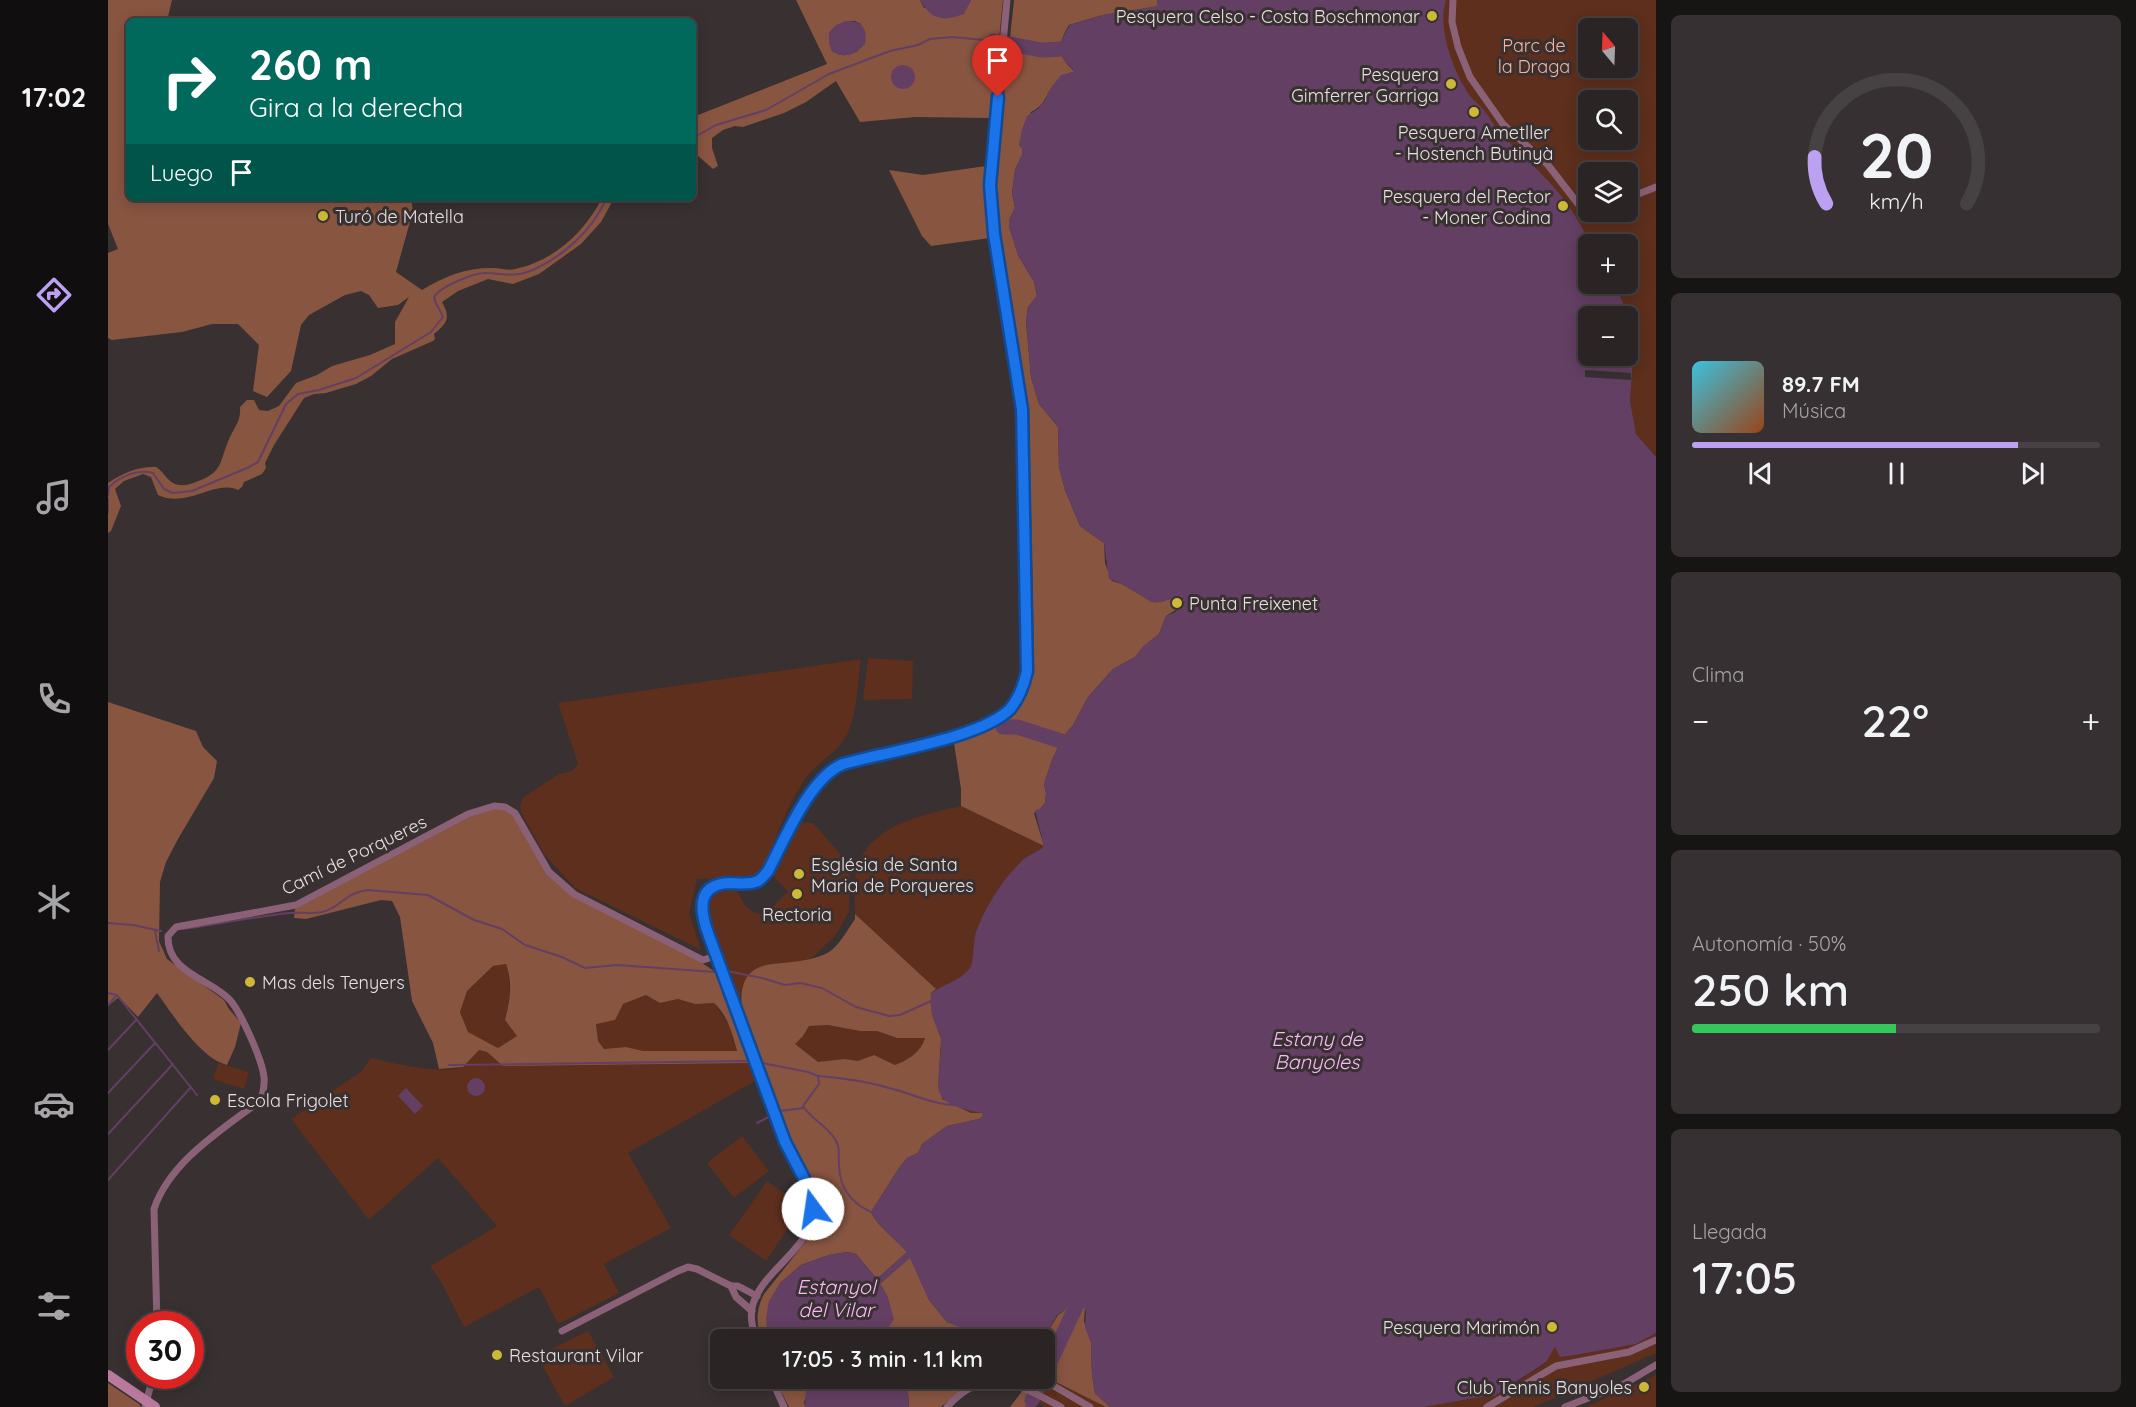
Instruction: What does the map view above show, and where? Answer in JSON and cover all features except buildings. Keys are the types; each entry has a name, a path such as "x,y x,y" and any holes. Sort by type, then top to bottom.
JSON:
{"main road":[{"path":"108,1375 149,1405"}],"street":[{"path":"754,1329 752,1311 757,1296 800,1242 813,1217 813,1203 809,1188 785,1142 716,956 702,916 701,905 705,895 719,885 754,882 762,878 810,794 829,771 843,764 985,726 1009,709 1017,699 1027,671 1022,409 994,234 990,185 1007,0"},
{"path":"1453,0 1452,22 1458,47 1470,77 1503,124 1548,165 1578,205"},
{"path":"1638,194 1656,187"},
{"name":"Camí de Porqueres","path":"157,1311 154,1209 159,1194 172,1175 195,1152 261,1100 265,1087 264,1074 243,1019 229,999 174,961 168,936 176,927 296,905 468,814 494,806 505,807 515,813 549,872 574,894 703,960 716,956"},
{"path":"562,1331 688,1267 697,1269 731,1286 738,1286 757,1296"},
{"path":"731,1286 736,1297 752,1311"},
{"path":"1487,1407 1556,1365 1629,1352 1656,1340"},
{"path":"1565,1407 1624,1384 1656,1365"},
{"path":"947,1407 970,1387 984,1382 1003,1381 1061,1407"},
{"path":"1055,1388 1090,1407"},
{"path":"149,1405 151,1389"},
{"path":"776,1389 784,1407"}],"green space":[{"name":"Parc de la Draga","path":"1446,0 1656,0 1656,457 1636,434 1630,401 1632,366 1638,366 1638,306 1624,306 1618,294 1638,294 1638,234 1580,234 1454,79 1435,21"},
{"path":"868,658 913,661 912,699 863,700"},
{"path":"861,659 855,706 848,732 839,746 810,773 798,790 762,871 757,877 697,879 689,913 701,950 575,888 544,854 521,812 520,804 525,796 559,774 572,771 578,764 558,703"},
{"path":"961,806 1044,846 990,1115 894,1177 936,989 855,914 855,877 862,856 884,833 914,818"},
{"path":"801,822 813,823 850,865 849,912 835,936 811,959 779,963 740,996 742,1013 706,917 707,904 712,894 728,888 735,889 746,906 753,912 764,914 769,911 788,892 771,873"},
{"path":"506,964 510,992 505,1020 517,1036 498,1048 468,1032 460,1012 467,991 493,966"},
{"path":"647,995 660,1003 678,999 695,1004 714,1003 729,1025 737,1051 643,1051 626,1047 604,1049 598,1041 596,1023 602,1023 623,1004"},
{"path":"828,1025 860,1031 877,1031 897,1038 925,1038 913,1055 895,1065 874,1055 858,1062 844,1059 818,1062 794,1044 809,1026"},
{"path":"479,1050 487,1052 503,1066 750,1063 757,1080 628,1153 671,1228 604,1264 619,1293 558,1324 539,1287 464,1327 430,1266 497,1226 438,1158 369,1220 291,1119 362,1071 371,1058 443,1070 464,1066"},
{"path":"218,1063 249,1072 244,1089 213,1079"},
{"path":"742,1136 769,1171 734,1198 707,1163"},
{"path":"767,1181 801,1205 766,1261 729,1235"},
{"path":"588,1331 614,1377 565,1406 537,1356"},
{"path":"1656,1333 1656,1353 1534,1407 1424,1407 1494,1396 1546,1363 1555,1347 1560,1357 1569,1356 1636,1344"},
{"name":"Club Tennis Banyoles","path":"1656,1375 1656,1407 1586,1407"},
{"path":"1055,1382 1106,1407 1045,1407 1029,1398 1036,1389 1055,1389"}],"shaded area":[{"path":"108,0 172,0 168,18 126,18 126,201 411,201 413,211 396,272 422,290 464,271 482,268 512,270 543,259 567,243 577,233 600,201 613,201 601,222 581,244 539,274 513,284 488,279 458,291 442,302 447,316 442,327 434,334 433,341 392,359 371,376 356,384 304,398 274,445 262,474 244,482 238,490 220,488 180,499 169,498 158,495 151,477 143,474 124,481 115,489 121,506 111,531 108,533 108,483 131,471 150,467 156,467 171,482 179,485 190,484 212,474 220,464 239,420 240,407 247,400 254,400 259,410 268,411 279,406 296,383 332,366 370,355 395,344 395,322 409,297 398,305 378,308 369,295 361,291 345,295 309,315 301,325 291,371 267,397 253,391 259,345 238,324 212,324 182,332 112,340 108,338 108,253 118,249 108,224"},
{"path":"796,0 920,0 924,8 965,10 971,0 1003,0 991,118 915,117 860,122 836,81 806,102 784,113 743,127 735,126 723,130 712,138 712,148 718,166 713,169 696,156 696,116 827,64","holes":["846,21 861,24 858,51 845,55 832,51 829,38"]},
{"path":"1014,0 1157,0 1158,6 1103,15 1069,25 1060,49 1073,72 1057,81 1038,108 1031,112 1019,145 1022,148 1022,155 1015,170 1012,193 1015,208 1009,220 1009,226 1018,255 1034,282 1037,296 1028,307 1026,321 1031,377 1039,404 1058,427 1059,467 1065,490 1080,526 1104,543 1105,563 1112,581 1122,584 1152,602 1177,598 1185,600 1182,606 1166,616 1159,634 1135,657 1113,669 1088,697 1073,725 1063,737 1044,784 1045,803 1034,813 1044,846 961,806 961,789 954,743 977,736 1008,716 1024,698 1033,674 1029,408 1015,337 996,205 995,179"},
{"path":"986,166 985,185 990,238 931,246 922,236 889,170 923,175"},
{"path":"108,702 196,731 203,747 217,761 214,778 166,862 160,882 159,941 167,959 224,1000 241,1023 235,1047 227,1065 217,1061 197,1045 157,993 138,1017 119,997 108,1006"},
{"path":"494,809 504,810 513,815 547,874 572,896 693,957 717,973 750,1063 503,1066 487,1052 479,1050 463,1067 439,1069 433,1043 412,1001 400,917 392,901 381,900 306,919 294,918 295,909 469,817","holes":["506,964 510,978 510,992 505,1020 517,1036 498,1048 468,1032 460,1012 467,991 493,966","646,995 660,1003 678,999 695,1004 714,1003 726,1019 737,1051 643,1051 626,1047 604,1049 598,1041 596,1024 615,1020 623,1004"]},
{"path":"855,914 936,989 931,993 932,1013 941,1039 939,1073 942,1099 971,1113 982,1113 983,1116 979,1119 947,1126 922,1144 918,1153 907,1158 899,1168 871,1212 882,1227 907,1252 877,1279 856,1254 847,1252 829,1255 801,1265 780,1283 768,1329 758,1329 759,1305 764,1294 811,1235 820,1213 818,1197 784,1128 742,1013 742,991 747,977 756,969 813,958 829,952 840,942 855,919","holes":["828,1025 860,1031 877,1031 897,1038 925,1038 913,1055 895,1065 874,1055 858,1061 844,1059 818,1062 795,1044 809,1026"]},
{"path":"910,1257 929,1300 947,1322 974,1329 888,1329 890,1307 880,1284"},
{"path":"1075,1301 1085,1307 1084,1321 1091,1343 1095,1393 1110,1407 1055,1382 1055,1329 1050,1329 1070,1302"},
{"path":"108,1383 139,1404 141,1407 108,1407"},
{"path":"780,1389 810,1389 804,1402 805,1407 789,1407"},
{"path":"908,1389 962,1389 941,1407 909,1407"},
{"path":"1024,1389 1036,1389 1029,1397 1035,1401 1030,1407 1010,1407"}],"water":[{"path":"920,0 971,0 964,14 950,18 938,18 924,7"},
{"name":"Estany de Banyoles","path":"1157,0 1446,0 1445,36 1462,84 1505,141 1510,143 1534,167 1565,201 1585,234 1578,234 1578,294 1618,294 1624,306 1578,306 1578,366 1632,366 1630,401 1636,434 1656,457 1656,1333 1636,1344 1569,1356 1560,1357 1555,1347 1546,1362 1494,1396 1424,1407 1110,1407 1095,1394 1091,1343 1085,1327 1086,1311 1083,1305 1075,1301 1070,1302 1064,1311 1057,1315 1049,1329 964,1329 947,1322 929,1300 910,1258 880,1284 887,1295 894,1319 888,1329 767,1329 769,1301 780,1283 801,1265 829,1255 846,1252 856,1254 877,1279 907,1252 882,1227 871,1212 899,1168 907,1158 918,1153 922,1144 947,1126 979,1119 983,1116 982,1113 962,1109 950,1103 942,1097 939,1090 941,1039 932,1015 931,993 957,979 970,968 976,932 995,894 1023,860 1044,846 1035,810 1040,809 1045,803 1044,784 1052,760 1063,737 1073,725 1088,697 1113,669 1135,657 1159,634 1166,616 1175,612 1185,602 1183,598 1179,598 1152,602 1109,579 1104,543 1080,526 1065,490 1059,467 1058,427 1039,404 1031,377 1026,320 1028,307 1037,295 1034,282 1018,255 1009,226 1009,220 1015,208 1012,193 1015,170 1022,155 1022,148 1019,145 1027,116 1038,109 1061,75 1073,72 1061,53 1061,43 1070,25 1103,15 1158,6"},
{"path":"846,21 856,22 863,26 866,39 865,44 854,53 841,55 832,51 829,44 829,32 836,25"},
{"path":"903,65 912,68 915,77 912,86 903,89 894,86 891,77 894,68"},
{"path":"476,1078 482,1081 485,1087 482,1093 476,1096 470,1093 467,1087 470,1081"},
{"path":"406,1088 423,1106 415,1114 398,1096"},
{"path":"806,1389 908,1389 909,1407 805,1407"}],"pier":[{"path":"1585,370 1631,373 1631,380 1585,377"}],"waterway":[{"path":"696,136 716,125 766,110 829,74 890,51 918,45 930,39 952,37 994,41"},
{"path":"994,41 1041,50 1061,49"},
{"path":"108,495 109,487 135,473 153,473 164,489 173,493 192,491 258,462 286,404 298,394 356,378 431,332 443,317 434,297 451,284 482,273 512,275 524,273 554,258 586,230 605,201"},
{"path":"108,499 108,513"},
{"path":"1003,727 1017,727 1061,741"},
{"path":"183,929 263,916 322,912 353,894 367,890 428,895 474,920 502,929 525,945 562,957 585,968 617,965 715,972"},
{"path":"108,923 161,931"},
{"path":"155,931 159,951"},
{"path":"727,971 785,985 800,983 822,988 856,1007 889,1016 900,1015 931,1001"},
{"path":"108,993 117,995 197,1095"},
{"path":"108,1005 117,995"},
{"path":"108,1050 137,1019"},
{"path":"108,1093 155,1043"},
{"path":"449,1065 752,1061"},
{"path":"757,1062 818,1076 819,1084 803,1106 832,1134 837,1143 840,1174 844,1188 852,1199 871,1212"},
{"path":"108,1134 173,1064"},
{"path":"818,1076 872,1083 936,1103 953,1105"},
{"path":"108,1180 191,1087"},
{"path":"757,1123 780,1111 804,1108"},
{"path":"1055,1351 1078,1302"},
{"path":"1032,1400 1037,1389"},
{"path":"1026,1407 1032,1400"}],"place":[{"name":"Pesquera Celso - Costa Boschmonar","path":"1432,16"},
{"name":"Pesquera Gimferrer Garriga","path":"1451,84"},
{"name":"Pesquera Ametller - Hostench Butinyà","path":"1474,112"},
{"name":"Pesquera del Rector - Moner Codina","path":"1563,206"},
{"name":"Turó de Matella","path":"323,216"},
{"name":"Punta Freixenet","path":"1177,603"},
{"name":"Església de Santa Maria de Porqueres","path":"799,874"},
{"name":"Rectoria","path":"797,894"},
{"name":"Mas dels Tenyers","path":"250,982"},
{"name":"Escola Frigolet","path":"215,1100"},
{"name":"Pesquera Marimón","path":"1552,1327"},
{"name":"Restaurant Vilar","path":"497,1355"},
{"name":"Club Tennis Banyoles","path":"1644,1387"}],"route":[{"path":"813,1209 809,1188 785,1142 709,936 701,905 705,895 713,887 727,883 754,882 762,878 810,794 820,779 836,766 985,726 1009,709 1024,684 1027,671 1022,409 994,234 990,185 998,97"}],"water label":[{"name":"Estanyol del Vilar","path":"836,1298"}]}
